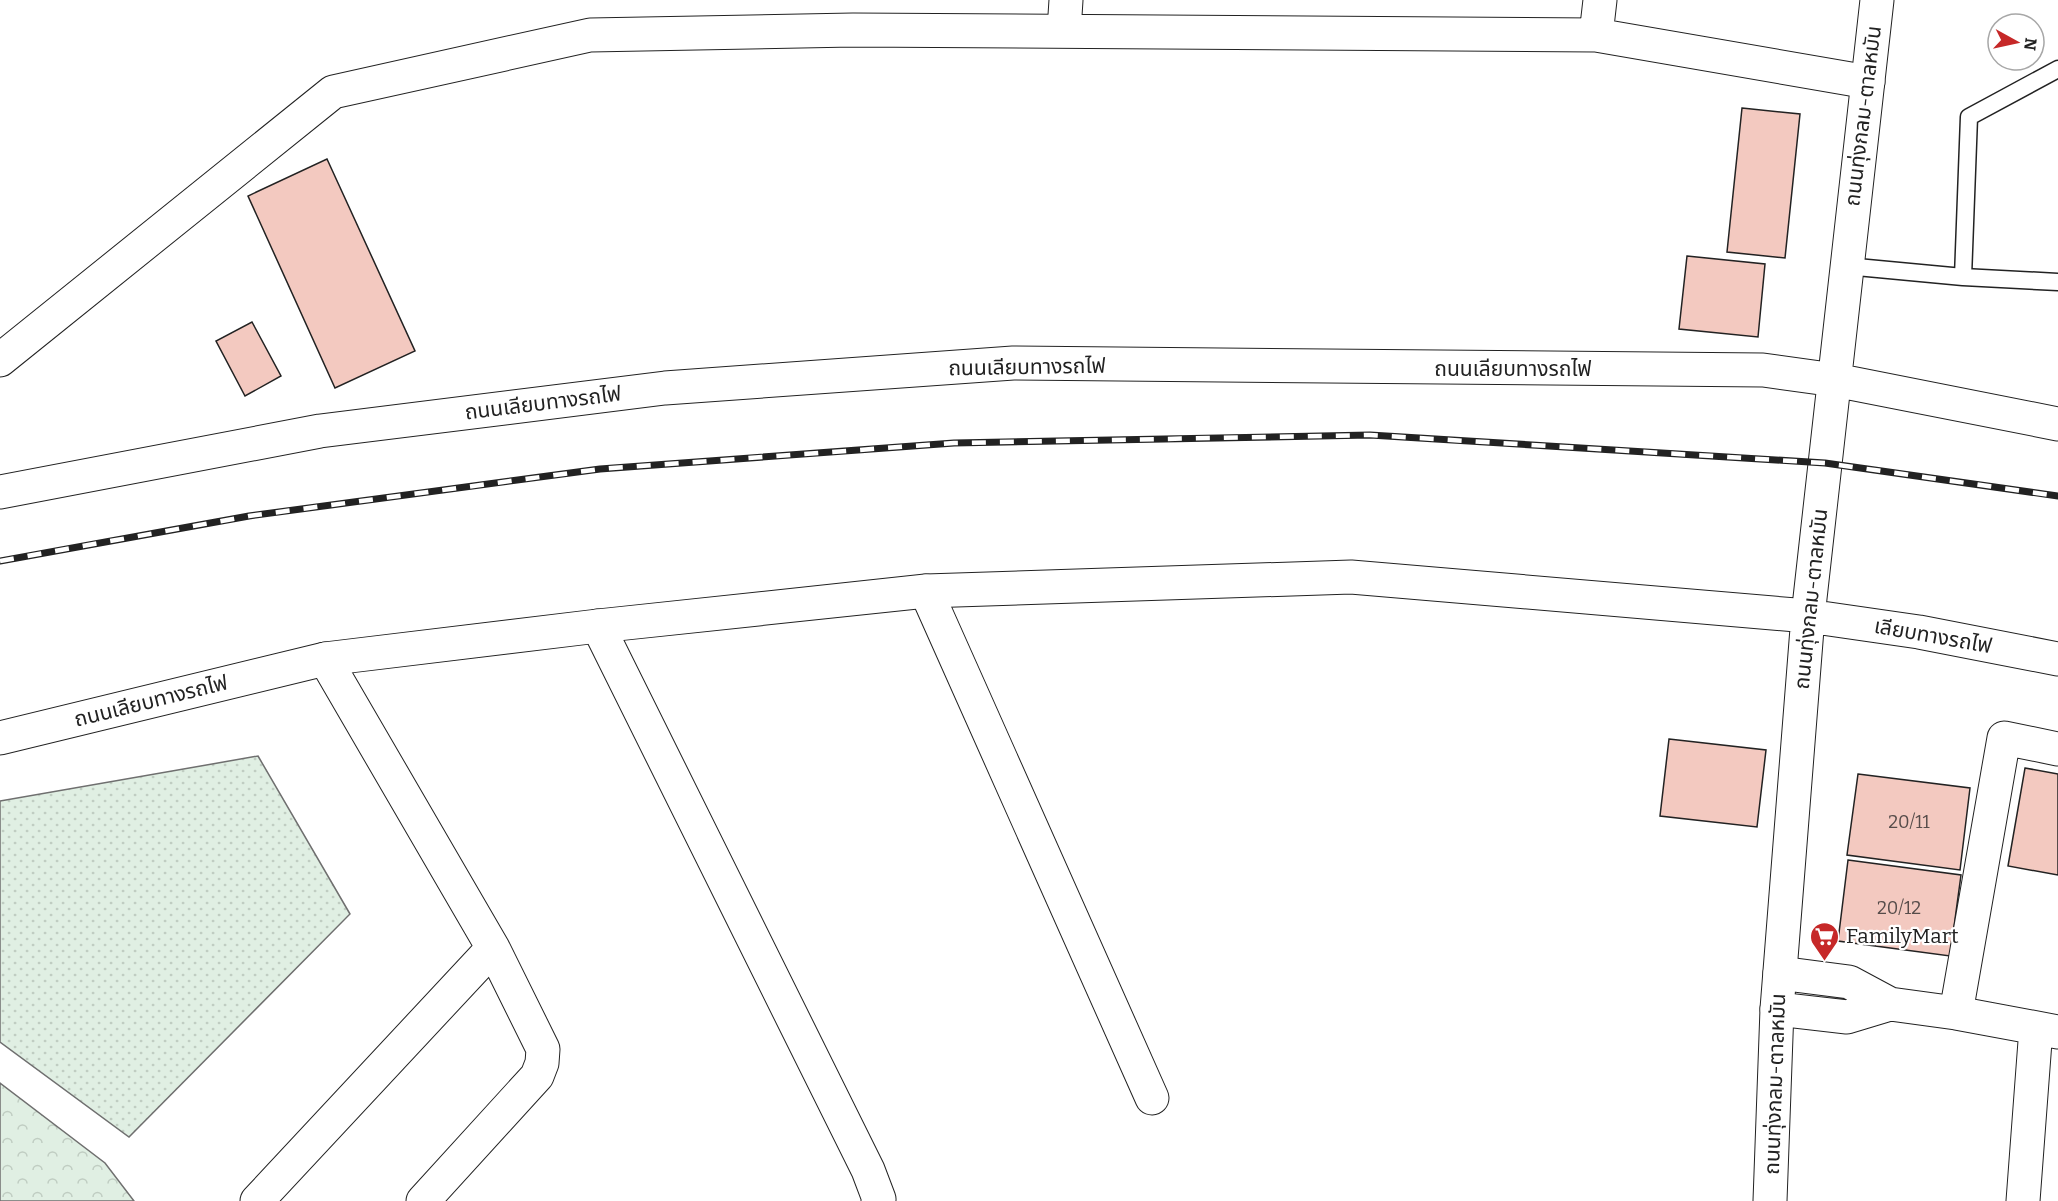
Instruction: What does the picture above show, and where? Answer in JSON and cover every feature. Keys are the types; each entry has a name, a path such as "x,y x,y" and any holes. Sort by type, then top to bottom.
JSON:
{"street":[{"path":"1596,35 1600,0"},
{"name":"ถนนทุ่งกลม-ตาลหมัน","path":"1770,1201 1776,1008 1808,616 1877,0"},
{"path":"0,360 333,92 590,35 853,30 1065,16 1596,35 1868,82"},
{"name":"ถนนเลียบทางรถไฟ","path":"0,492 320,430 665,388 1013,363 1446,369 1763,370 1835,380 2058,424"},
{"name":"ถนนเลียบทางรถไฟ","path":"0,738 325,659 598,626 926,591 1351,577 1808,616"},
{"path":"926,591 1152,1098"},
{"name":"เลียบทางรถไฟ","path":"1808,616 1919,632 2058,659"},
{"path":"598,626 868,1170 878,1201"},
{"path":"325,659 493,948 543,1048 542,1063 537,1076 423,1201"},
{"path":"1956,1013 2004,738 2058,749"},
{"path":"257,1201 493,948"},
{"path":"1780,973 1849,982 1890,1004 1956,1013 2047,1030 2023,1201"},
{"path":"1776,1008 1847,1017 1890,1004"}],"lane":[{"path":"1963,277 1969,117 2058,69"},
{"path":"1846,266 1963,277 2058,282"}],"green space":[{"path":"258,756 350,914 129,1137 0,1042 0,801"},
{"path":"0,1083 105,1163 134,1201 0,1201"}],"building":[{"path":"1742,108 1800,114 1785,258 1727,252"},
{"path":"327,159 415,351 335,388 248,196"},
{"path":"1687,256 1765,264 1758,337 1679,329"},
{"path":"252,322 281,376 245,396 216,341"},
{"path":"1669,739 1766,750 1757,827 1660,816"},
{"path":"2025,768 2058,774 2058,875 2008,866"},
{"path":"1858,774 1970,788 1960,870 1847,855"},
{"path":"1848,860 1961,875 1950,956 1838,941"}],"railway":[{"path":"0,561 249,516 600,469 954,443 1370,435 1825,463 2058,496"}],"place":[{"name":"FamilyMart","path":"1825,962"}]}
